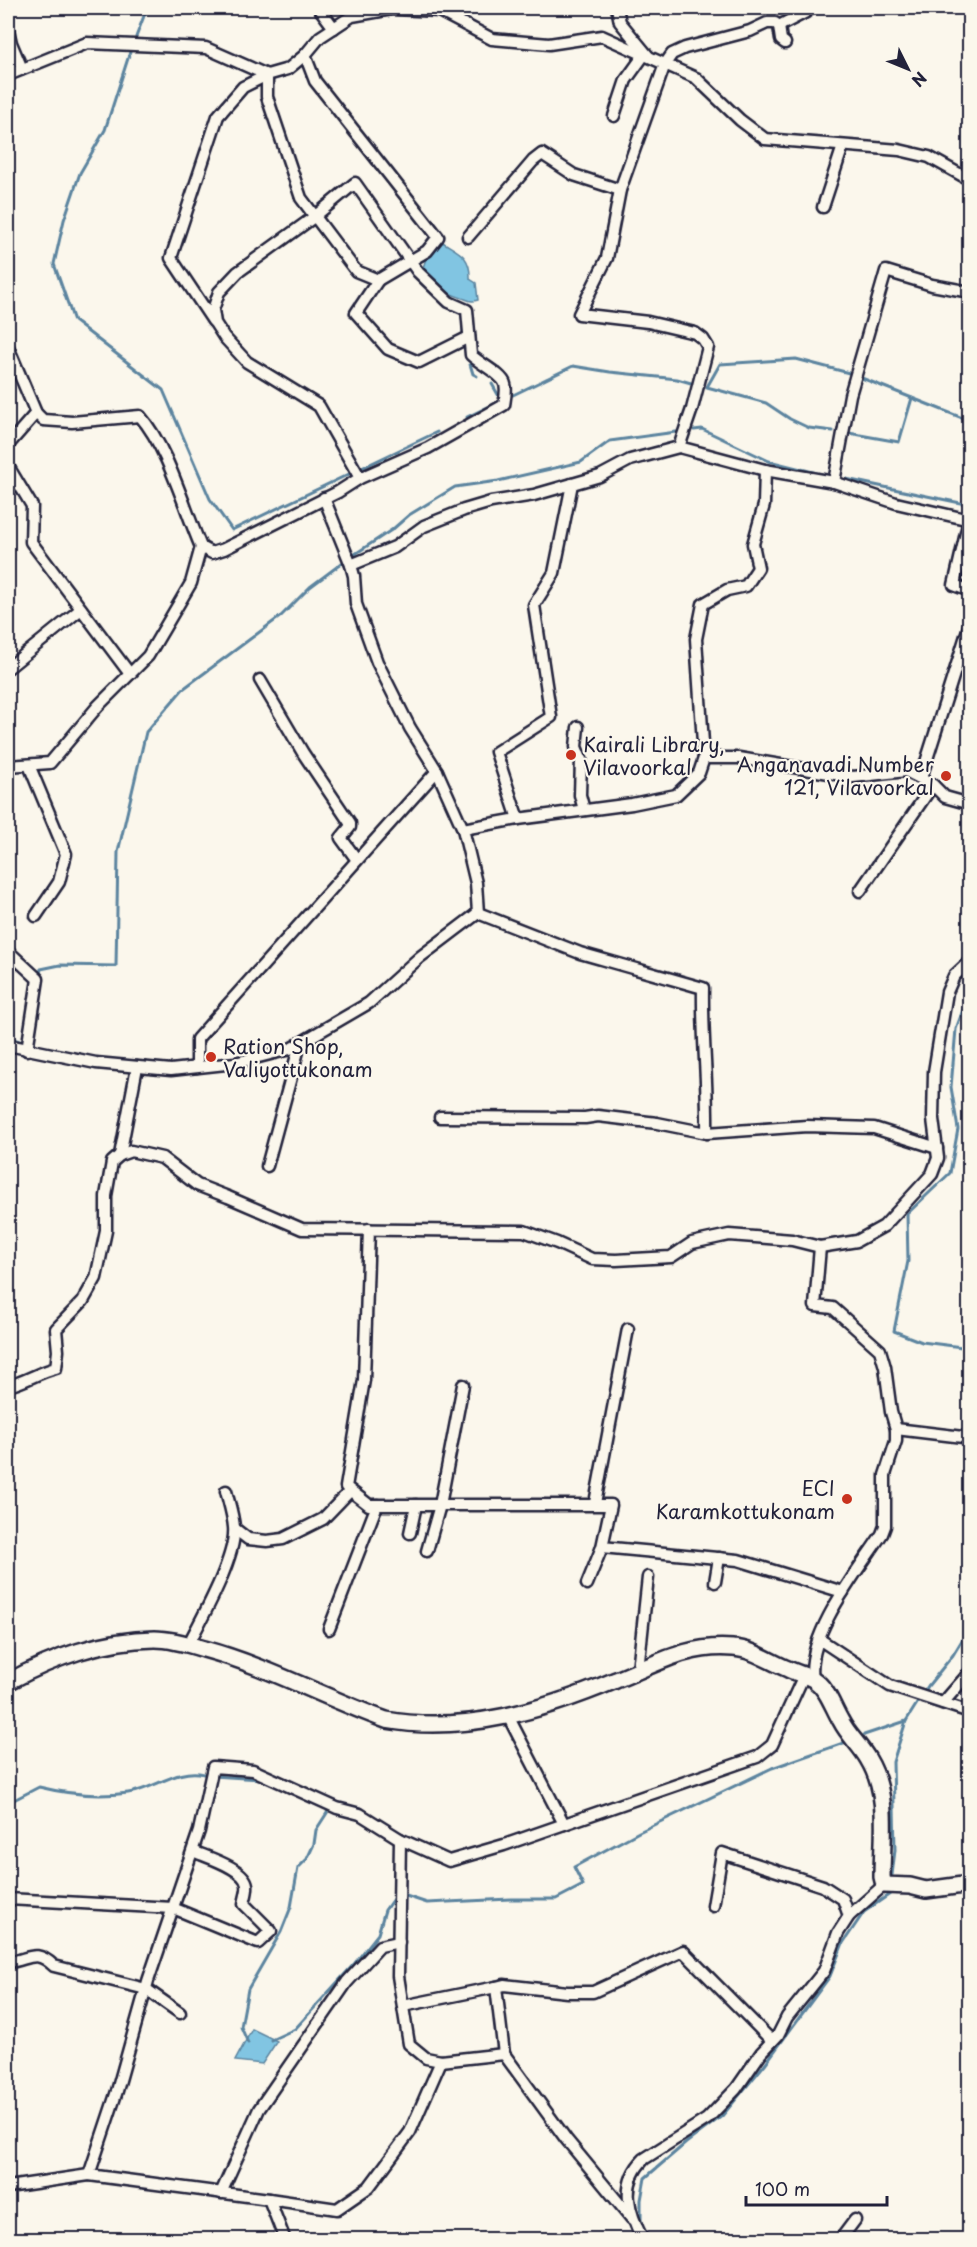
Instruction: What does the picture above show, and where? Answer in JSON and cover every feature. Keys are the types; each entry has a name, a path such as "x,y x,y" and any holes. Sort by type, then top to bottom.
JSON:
{"street":[{"path":"319,8 334,28"},
{"path":"617,8 620,22 646,56"},
{"path":"779,26 811,8"},
{"path":"357,473 319,406 247,362 224,337 171,258 218,116 243,87 267,75 288,69 305,55 320,37 352,16 392,9 427,9 439,11 492,39 549,44 602,36 696,78 740,120 765,139 899,150 929,157 969,180"},
{"path":"679,447 692,409 708,347 703,339 695,333 664,325 579,314 607,258 620,190 665,64 672,54 685,48 775,22 779,26 781,40 785,43"},
{"path":"8,29 22,69"},
{"path":"8,75 87,42 206,48 267,75"},
{"path":"305,55 315,81 438,237 427,251 412,262 378,280 356,313 388,349 419,362 469,337"},
{"path":"614,116 626,80 646,56"},
{"path":"267,75 267,97 301,198 356,271 378,280"},
{"path":"823,207 843,146"},
{"path":"468,237 533,161 542,154 574,175 620,190"},
{"path":"201,547 212,553 224,549 324,498 357,473 428,448 504,405 506,385 497,373 482,366 471,356 467,310 449,302 412,262 356,183 314,217 238,272 219,292 213,310 214,323"},
{"path":"834,482 854,382 886,271 932,285 969,292"},
{"path":"8,347 36,413 43,420 72,422 141,416 167,463 201,547 191,583 148,656 98,706 50,763 8,766"},
{"path":"8,445 36,413"},
{"path":"350,565 395,547 424,526 464,510 600,476 630,460 679,447 765,470 834,482 896,503 969,520 954,585 969,591"},
{"path":"8,466 32,506 31,542 130,674"},
{"path":"463,829 676,795 699,773 704,758 696,639 703,604 727,590 746,586 758,568 753,544 764,505 765,470"},
{"path":"518,819 496,752 551,717 534,605 554,573 572,484"},
{"path":"324,498 354,576 357,604 377,662 410,728 437,771 463,829 476,883 478,913"},
{"path":"8,668 81,609"},
{"path":"921,778 969,622"},
{"path":"260,680 303,753 351,823 341,838 357,860"},
{"path":"578,727 576,747 581,759 580,795 584,810"},
{"path":"704,758 739,758 853,777 906,771 933,785 945,797 969,804"},
{"path":"29,765 66,854 59,882 36,916"},
{"path":"197,1067 197,1039 437,771"},
{"path":"860,891 933,785"},
{"path":"478,913 580,953 703,988 702,1028 708,1095 707,1133"},
{"path":"8,1045 96,1063 171,1070 235,1063 290,1049 369,1003 420,957 478,913"},
{"path":"8,951 38,979 27,1050"},
{"path":"8,1386 56,1368 58,1351 56,1329 83,1301 96,1278 106,1231 106,1196 112,1162 120,1155 131,1151 162,1158 197,1185 302,1229 524,1231 592,1259 616,1260 671,1257 692,1243 729,1235 792,1240 820,1247 857,1241 884,1226 932,1174 938,1158 933,1119 934,1072 946,992 954,976 969,961"},
{"path":"267,1166 300,1044"},
{"path":"120,1155 136,1067"},
{"path":"440,1117 585,1118 598,1116 657,1123 707,1133 807,1126 874,1128 937,1148"},
{"path":"369,1229 363,1380 346,1487 369,1505 595,1503 611,1505 602,1547 587,1584"},
{"path":"88,2175 117,2091 146,1989 199,1832 213,1767 253,1770 337,1808 360,1814 400,1839 449,1861 504,1845 757,1757 772,1745 809,1677 819,1639 843,1592 885,1526 885,1475 896,1441 896,1429 880,1350 856,1326 833,1308 815,1305 820,1247"},
{"path":"595,1503 628,1329"},
{"path":"427,1551 441,1505 463,1385"},
{"path":"896,1429 969,1436"},
{"path":"188,1645 222,1579 235,1529 226,1491"},
{"path":"235,1529 248,1539 267,1541 283,1539 323,1519 350,1491"},
{"path":"329,1629 377,1505"},
{"path":"410,1533 416,1505"},
{"path":"602,1547 738,1560 843,1592"},
{"path":"715,1582 719,1558"},
{"path":"638,1670 648,1577"},
{"path":"8,1682 48,1662 94,1646 156,1639 188,1645 260,1667 386,1720 402,1723 429,1723 474,1721 508,1716 568,1699 676,1653 709,1648 734,1648 747,1651 809,1677 820,1684 827,1693 840,1721 867,1756 878,1780 883,1802 882,1877 884,1885"},
{"path":"819,1639 890,1686 969,1712"},
{"path":"943,1702 969,1672"},
{"path":"508,1716 564,1824"},
{"path":"400,1839 398,1976 409,2044 426,2058 441,2061 504,2054"},
{"path":"8,1899 173,1908 258,1943 271,1931 244,1904 248,1884 242,1874 193,1851"},
{"path":"713,1906 722,1853 823,1886 843,1899 849,1917"},
{"path":"632,2219 629,2206 630,2189 637,2166 644,2159 691,2130 720,2106 778,2035 787,2017 824,1971 838,1933 849,1917 884,1885 910,1886 926,1890 969,1884"},
{"path":"221,2193 259,2109 347,1982 380,1946 399,1942"},
{"path":"403,2006 504,1985 567,1992 593,1992 683,1951 772,2042"},
{"path":"8,1962 15,1962 31,1955 47,1959 54,1966 146,1989 180,2013"},
{"path":"495,1987 504,2054 566,2139 632,2219 643,2240"},
{"path":"8,2187 88,2175 336,2209 369,2187 410,2132 441,2061"},
{"path":"269,2199 285,2240"},
{"path":"840,2240 855,2220"}],"water":[{"path":"441,241 466,259 470,279 476,283 478,300 470,301 445,291 435,285 427,275 423,268 427,255"},
{"path":"252,2029 277,2041 262,2064 235,2061"}],"waterway":[{"path":"136,37 147,8"},
{"path":"130,52 105,130 80,173 64,220 54,264 74,321 163,390 210,499 232,530 437,432"},
{"path":"463,317 463,337"},
{"path":"833,431 809,428 766,403 707,387 720,364 796,359 849,373 970,421"},
{"path":"470,364 473,374 477,376"},
{"path":"513,395 573,366 677,379 691,383"},
{"path":"492,384 500,398"},
{"path":"849,433 899,442 912,398"},
{"path":"467,417 498,402"},
{"path":"694,430 702,429 769,461 825,475"},
{"path":"352,556 393,529 409,515 455,487 498,481 581,462 610,441 676,432"},
{"path":"846,479 970,505"},
{"path":"39,976 41,969 60,965 116,966 118,852 146,732 183,689 281,616 310,587 346,560"},
{"path":"970,991 956,1029 951,1087 958,1129 950,1173 907,1214 908,1261 894,1331 922,1342 970,1348"},
{"path":"8,1037 22,1042 25,1035"},
{"path":"864,1735 906,1721 970,1627"},
{"path":"892,1875 895,1850 893,1762 906,1721"},
{"path":"403,1895 427,1903 556,1899 583,1885 574,1867 639,1832 772,1768 849,1741"},
{"path":"8,1803 39,1787 106,1795 137,1791 175,1776 204,1774"},
{"path":"213,1776 260,1779"},
{"path":"248,2043 241,2027 248,1989 281,1932 291,1907 298,1868 307,1859 314,1844 316,1830 328,1808"},
{"path":"641,2222 641,2200 645,2178 722,2116 765,2064 830,1976 843,1943 864,1912 890,1894"},
{"path":"271,2040 295,2029 355,1963 378,1934 385,1910 395,1896"}],"place":[{"name":"Kairali Library, Vilavoorkal","path":"571,755"},
{"name":"Anganavadi Number 121, Vilavoorkal","path":"946,776"},
{"name":"Ration Shop, Valiyottukonam","path":"211,1057"},
{"name":"ECI Karamkottukonam","path":"847,1499"}]}
